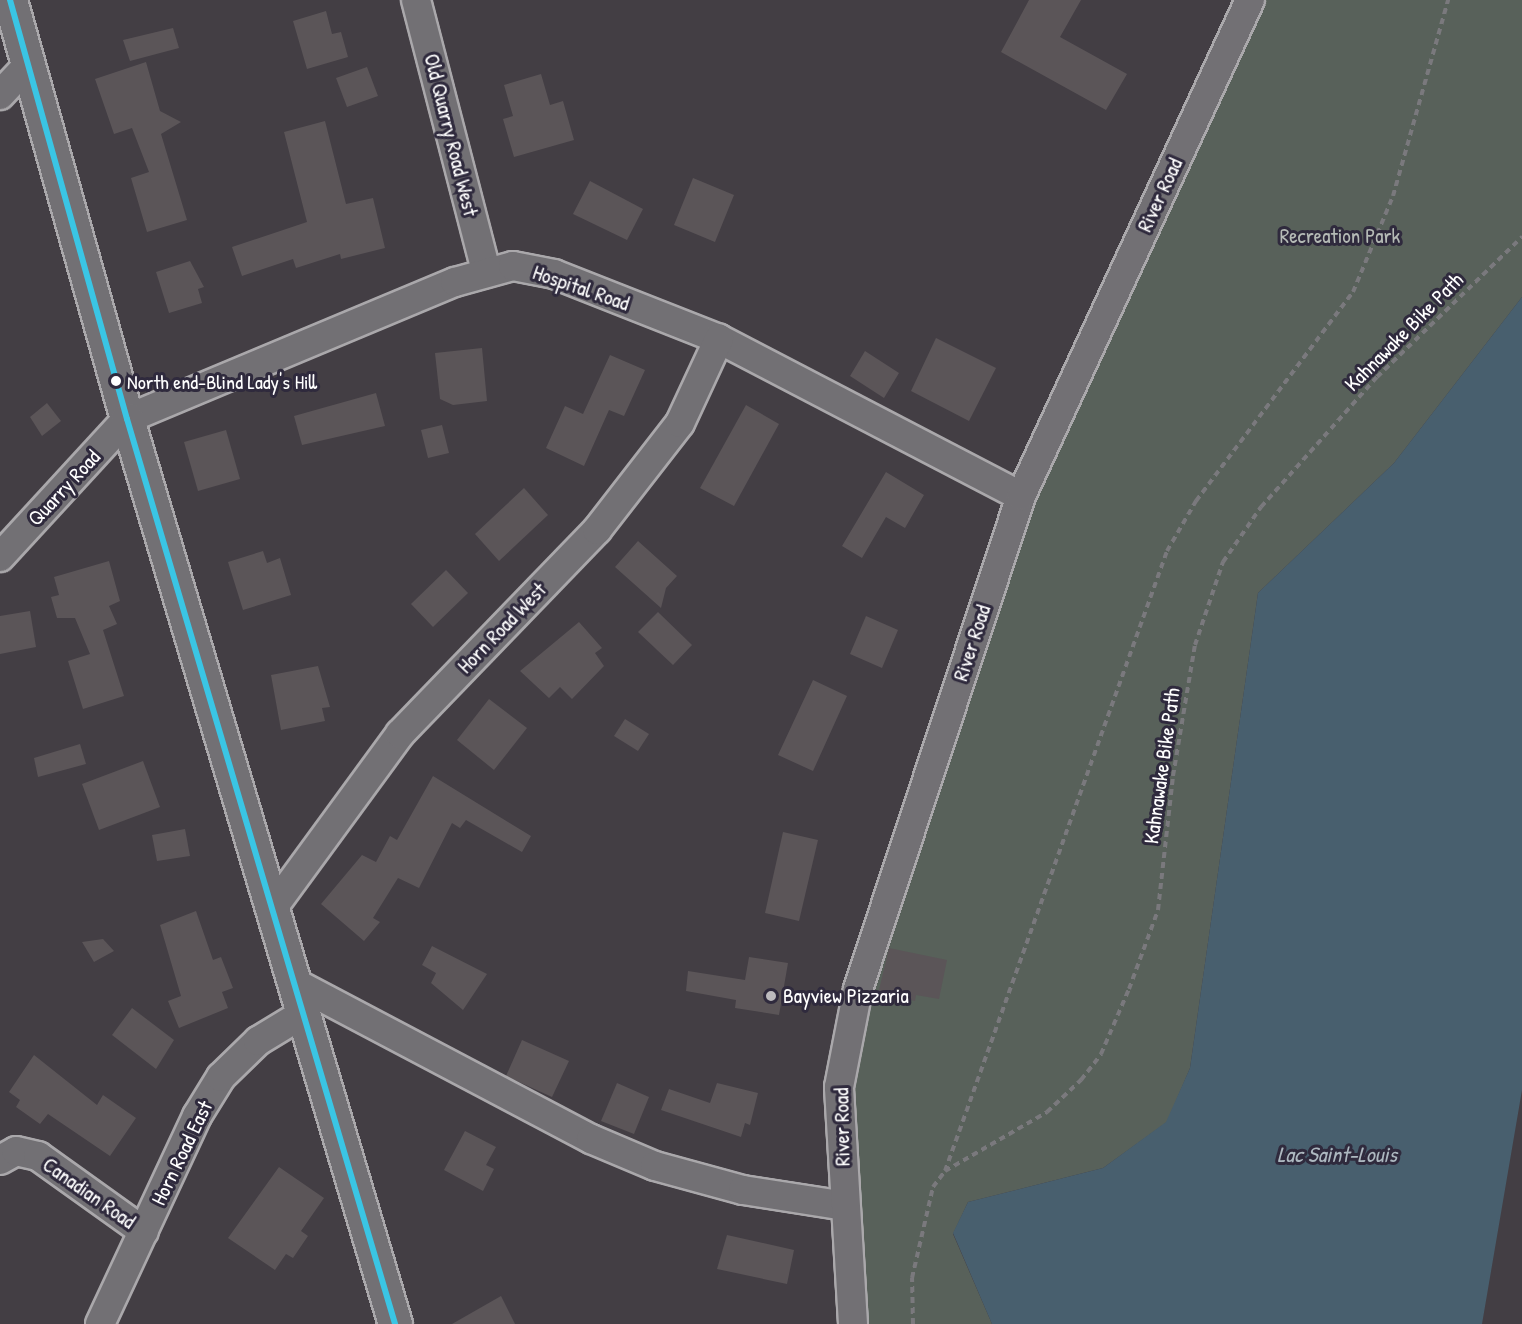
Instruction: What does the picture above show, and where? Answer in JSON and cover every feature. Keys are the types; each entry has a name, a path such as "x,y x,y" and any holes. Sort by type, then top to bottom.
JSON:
{"street":[{"path":"10,0 127,419 395,1324"},
{"name":"Old Quarry Road West","path":"416,0 486,270"},
{"name":"River Road","path":"853,1324 839,1087 858,989 1021,496 1250,0"},
{"path":"0,95 28,65"},
{"name":"Hospital Road","path":"127,419 486,270 513,266 554,274 719,339 1021,496"},
{"name":"Horn Road West","path":"272,909 400,734 597,530 680,423 719,339"},
{"name":"Quarry Road","path":"0,557 127,419"},
{"path":"293,982 591,1139 655,1166 743,1190 845,1206"},
{"name":"Horn Road East","path":"100,1324 197,1116 221,1077 258,1041 304,1013"},
{"name":"Canadian Road","path":"0,1160 16,1151 38,1156 144,1232"}],"path":[{"path":"945,1172 1167,551 1196,501 1353,292 1393,196 1448,0"},
{"name":"Kahnawake Bike Path","path":"913,1324 912,1278 926,1203 945,1172 1047,1112 1101,1054 1158,910 1173,776 1195,645 1223,562 1261,507 1355,401 1522,237"}],"green space":[{"name":"Recreation Park","path":"1250,0 1522,0 1522,297 1394,463 1258,593 1190,1068 1167,1122 1103,1168 968,1202 953,1234 992,1324 853,1324 839,1087 1021,496"}],"water":[{"name":"Lac Saint-Louis","path":"1522,297 1522,1090 1482,1324 992,1324 953,1233 968,1202 1103,1168 1166,1122 1190,1068 1258,593 1394,463"}],"building":[{"path":"1029,0 1081,0 1060,37 1127,74 1106,110 1001,52"},
{"path":"326,11 332,34 341,32 348,57 307,69 293,21"},
{"path":"173,28 179,48 130,61 123,40"},
{"path":"146,62 160,111 181,122 161,134 187,220 147,232 131,178 149,172 132,128 114,134 95,79"},
{"path":"367,67 378,96 347,107 336,78"},
{"path":"541,74 550,105 563,101 574,140 514,157 503,119 513,116 504,85"},
{"path":"325,121 346,204 373,198 385,248 341,259 340,254 296,268 293,259 242,276 232,247 307,222 284,132"},
{"path":"693,178 734,195 715,242 674,225"},
{"path":"590,181 643,209 627,240 573,214"},
{"path":"190,261 204,287 198,289 202,303 169,313 156,272"},
{"path":"936,338 996,368 969,421 911,391"},
{"path":"482,348 487,401 453,405 440,399 435,353"},
{"path":"865,351 899,373 884,398 850,376"},
{"path":"610,355 645,370 624,416 609,410 584,466 546,448 565,406 583,414"},
{"path":"376,393 385,426 302,445 294,416"},
{"path":"47,403 61,421 42,436 30,417"},
{"path":"746,405 779,424 734,506 700,488"},
{"path":"442,425 449,453 428,458 421,430"},
{"path":"226,430 240,479 198,491 184,442"},
{"path":"886,472 924,495 905,528 886,517 862,558 842,546"},
{"path":"524,488 548,515 499,561 475,534"},
{"path":"638,541 677,576 666,588 661,608 615,567"},
{"path":"263,551 267,563 280,558 291,595 243,610 228,562"},
{"path":"109,561 120,601 109,606 117,624 103,630 124,696 83,709 68,661 90,654 75,618 57,618 51,597 59,595 54,577"},
{"path":"446,570 468,593 433,627 411,604"},
{"path":"30,611 36,647 0,654 0,616"},
{"path":"658,612 692,645 673,665 638,632"},
{"path":"866,616 898,630 882,668 850,654"},
{"path":"579,622 602,648 595,653 604,666 572,699 560,687 549,698 520,671"},
{"path":"318,666 330,707 322,708 325,721 281,730 271,675"},
{"path":"813,680 847,696 813,771 778,755"},
{"path":"489,699 527,728 494,770 457,740"},
{"path":"625,719 649,734 638,751 614,736"},
{"path":"80,744 86,764 38,777 34,758"},
{"path":"143,761 160,807 99,830 82,784"},
{"path":"433,776 531,836 522,852 466,820 460,828 452,823 419,888 398,878 373,918 380,922 364,941 321,904 362,855 376,862 390,836 397,840"},
{"path":"185,829 190,856 157,861 152,835"},
{"path":"783,832 818,840 799,921 765,913"},
{"path":"196,911 213,960 221,957 233,988 222,992 228,1008 179,1028 168,1001 181,996 160,925"},
{"path":"103,939 114,951 94,962 82,942"},
{"path":"432,946 487,974 463,1010 431,983 436,973 422,965"},
{"path":"889,948 947,960 939,999 916,995 915,1001 878,994"},
{"path":"749,957 788,963 779,1015 735,1008 736,1000 686,991 688,971 745,980"},
{"path":"132,1008 174,1040 156,1069 112,1035"},
{"path":"522,1040 569,1061 552,1097 506,1076"},
{"path":"34,1055 97,1105 103,1095 136,1118 110,1156 48,1114 40,1124 16,1107 20,1100 9,1092"},
{"path":"617,1083 649,1097 634,1134 601,1121"},
{"path":"717,1083 758,1093 750,1125 745,1123 741,1137 661,1110 669,1089 710,1103"},
{"path":"465,1131 496,1147 486,1165 494,1169 483,1191 444,1170"},
{"path":"279,1167 324,1198 301,1231 308,1236 293,1258 286,1254 275,1270 228,1238"},
{"path":"727,1235 794,1250 787,1284 717,1269"},
{"path":"501,1296 515,1324 452,1324"}],"transit line":[{"path":"10,0 127,419 395,1324"}],"place":[{"name":"North end-Blind Lady's Hill","path":"116,381"},
{"name":"Bayview Pizzaria","path":"771,996"}]}
